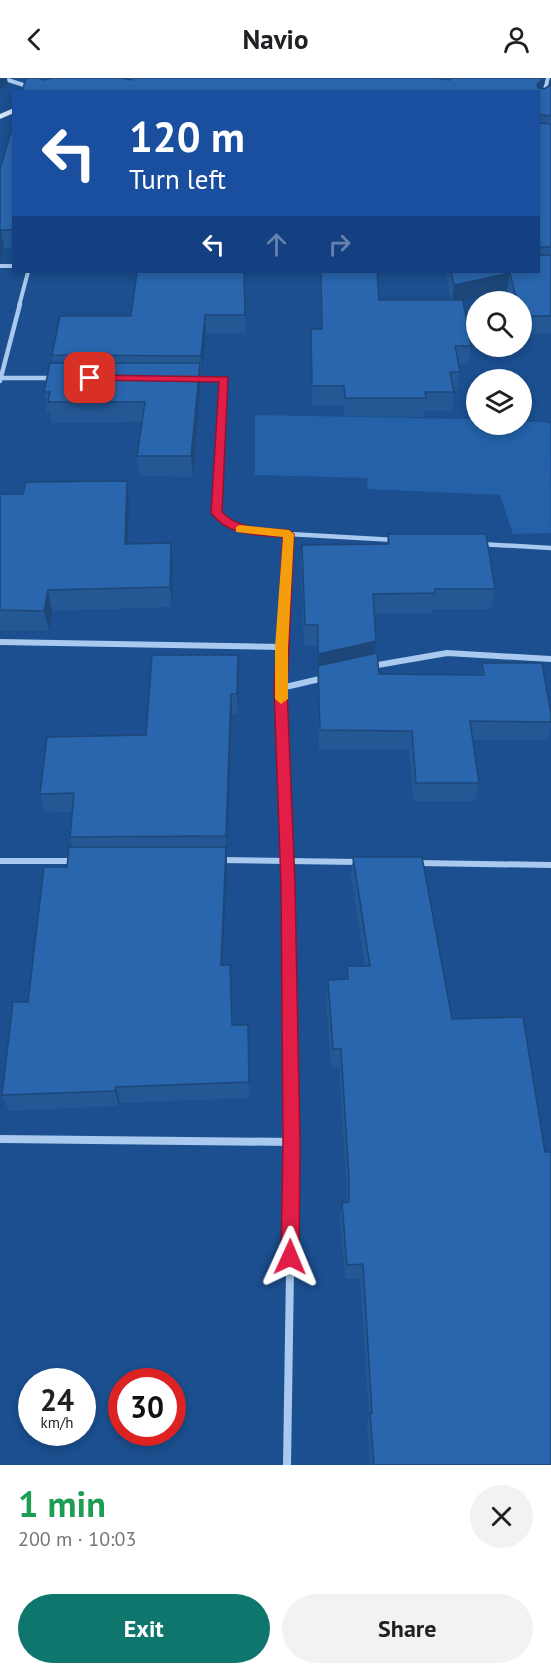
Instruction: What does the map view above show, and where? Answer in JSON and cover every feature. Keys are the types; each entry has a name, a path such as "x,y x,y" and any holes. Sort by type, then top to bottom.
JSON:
{"street":[{"path":"2,78 39,90"},
{"path":"540,102 542,102 548,78"},
{"path":"28,273 0,379 60,378"},
{"path":"189,379 225,379 216,513 225,521 241,530 408,540"},
{"path":"287,1465 292,1142 288,860 281,688 289,534"},
{"path":"468,544 551,548"},
{"path":"0,642 282,647"},
{"path":"369,667 447,653 551,659"},
{"path":"281,688 336,675"},
{"path":"0,861 84,861"},
{"path":"216,861 371,862"},
{"path":"407,862 551,865"},
{"path":"0,1139 292,1142"}],"shaded area":[{"path":"255,415 466,419 466,435 532,435 532,422 550,423 551,533 513,534 500,495 367,489 368,478 255,475"}],"building":[{"path":"26,78 132,80 134,78 436,78 449,80 452,78 542,78 537,84 538,88 544,89 549,86 551,78 551,116 540,116 540,90 23,90"},
{"path":"540,123 551,124 551,247 540,247"},
{"path":"12,129 12,230 1,230 0,234 0,169"},
{"path":"540,254 551,255 551,316 532,316 532,291 514,291 510,273 540,273"},
{"path":"137,273 244,273 245,315 205,315 201,356 52,355 60,316 131,316"},
{"path":"321,273 377,273 379,300 463,300 466,317 466,346 455,346 460,372 450,372 454,392 425,392 426,398 345,398 344,386 312,386 311,329 322,329"},
{"path":"451,273 510,273 454,285"},
{"path":"50,363 200,363 191,456 137,456 145,402 48,402 50,392 44,392"},
{"path":"127,481 125,544 171,543 170,587 48,590 44,611 0,610 0,494 23,494 26,482"},
{"path":"388,534 486,534 495,589 435,589 435,593 373,594 376,641 318,654 318,625 305,625 302,545 389,544"},
{"path":"377,653 379,674 484,675 482,663 542,663 551,722 470,721 479,783 416,783 412,731 320,730 318,666"},
{"path":"152,655 238,655 237,694 231,694 226,836 70,837 74,793 40,794 47,737 146,735"},
{"path":"69,847 226,847 221,965 230,965 232,1025 248,1025 249,1082 116,1087 115,1091 2,1095 13,1002 28,1002 44,867 67,867"},
{"path":"353,857 422,857 452,1019 523,1017 545,1152 551,1152 551,1465 374,1465 363,1264 347,1265 342,1203 349,1202 349,1178 341,1049 333,1049 328,980 348,979 347,966 370,966"}],"slow traffic":[{"path":"240,529 289,534 281,699"}],"route":[{"path":"90,378 225,379 216,513 241,530 289,534 281,688 288,884 292,1142 290,1257"}]}
